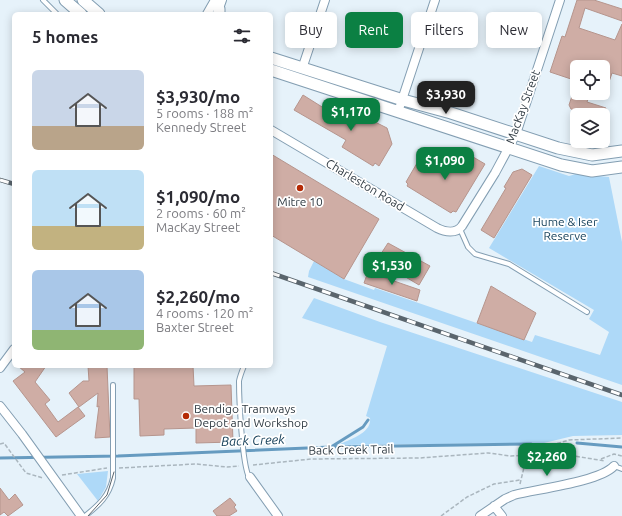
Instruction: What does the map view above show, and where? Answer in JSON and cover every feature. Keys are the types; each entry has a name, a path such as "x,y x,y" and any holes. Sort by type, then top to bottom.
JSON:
{"street":[{"path":"65,0 79,12"},
{"path":"83,0 97,12"},
{"path":"303,66 325,0"},
{"path":"398,112 435,0"},
{"name":"MacKay Street","path":"460,229 495,173 516,134 560,0"},
{"path":"273,58 303,66 402,100 552,146 584,154 600,155 622,151"},
{"path":"273,71 561,165 583,170 622,168"},
{"name":"Charleston Road","path":"273,131 437,228 446,231 460,229"},
{"path":"0,368 12,352"},
{"path":"0,406 81,516"},
{"path":"480,516 505,499 519,494 590,478 605,473 614,466"},
{"path":"250,477 278,516"},
{"path":"494,506 502,516"}],"lane":[{"path":"43,0 55,12"},
{"path":"460,229 468,247 475,254 510,264 587,312"},
{"path":"243,368 239,380 246,463 250,477"},
{"path":"85,516 99,505 107,495 112,483 114,466 113,385"},
{"path":"614,466 622,469"}],"path":[{"name":"Back Creek Trail","path":"524,455 535,450 569,440 622,438"},
{"path":"0,444 4,444 8,448 26,473 46,479"},
{"name":"Back Creek Trail","path":"61,475 114,466 196,464 227,467 246,463 311,459 419,458 488,453 524,455 556,453 601,459 614,454 622,456"},
{"path":"519,494 520,480 527,455"},
{"path":"441,516 467,497 494,484 520,480"}],"green space":[{"name":"Hume & Iser Reserve","path":"539,166 569,176 576,174 609,177 622,242 622,385 308,277 314,261 344,279 374,290 375,288 532,342 535,335 600,355 609,332 589,319 594,310 489,248"},
{"path":"314,298 380,322 622,402 622,435 573,436 544,443 338,445 354,438 368,428 370,418 366,416 387,346 302,318"},
{"path":"108,471 106,487 98,501 77,474"}],"building":[{"path":"577,0 594,0 622,9 622,21 585,8 579,28 615,40 622,24 622,76 612,73 610,79 610,60 570,60 570,79 550,72 562,36 565,37"},
{"path":"303,95 354,127 361,115 387,128 392,144 379,166 375,163 373,166 342,147 346,140 294,110"},
{"path":"571,100 588,100 587,102 606,108 570,108 569,105"},
{"path":"468,154 485,164 456,212 453,211 451,213 407,186 408,184 406,182 420,158 423,160 425,157 450,172 460,156"},
{"name":"Mitre 10","path":"273,155 379,219 344,279 273,236"},
{"path":"522,169 532,175 494,238 481,230 506,188 504,187 513,172"},
{"path":"388,243 430,266 419,285 377,260"},
{"path":"368,272 420,290 417,301 364,283"},
{"path":"491,286 536,313 524,340 477,323"},
{"path":"20,368 45,368 35,382 50,400 45,404 58,422 78,407 85,416 56,437 13,381 25,372"},
{"path":"88,368 107,368 110,437 95,438 99,406 97,407 98,393 79,407 69,393 83,381 89,381"},
{"name":"Bendigo Tramways Depot and Workshop","path":"134,368 193,368 194,386 231,385 233,442 196,443 196,428 164,429 164,435 140,436 139,399 134,399"},
{"path":"0,488 9,500 15,494 23,505 8,516 4,512 0,515"},
{"path":"230,498 236,505 234,507 237,511 229,516 217,516 213,511"}],"waterway":[{"path":"331,447 363,427 368,420"},
{"name":"Back Creek","path":"577,443 622,447"},
{"name":"Back Creek","path":"0,458 118,456 331,447 531,444"}],"tram line":[{"path":"88,516 107,495 114,472"}],"railway":[{"path":"0,180 12,183"},
{"path":"273,274 622,395"}],"place":[{"name":"Mitre 10","path":"300,188"},
{"name":"Bendigo Tramways Depot and Workshop","path":"186,416"}]}
